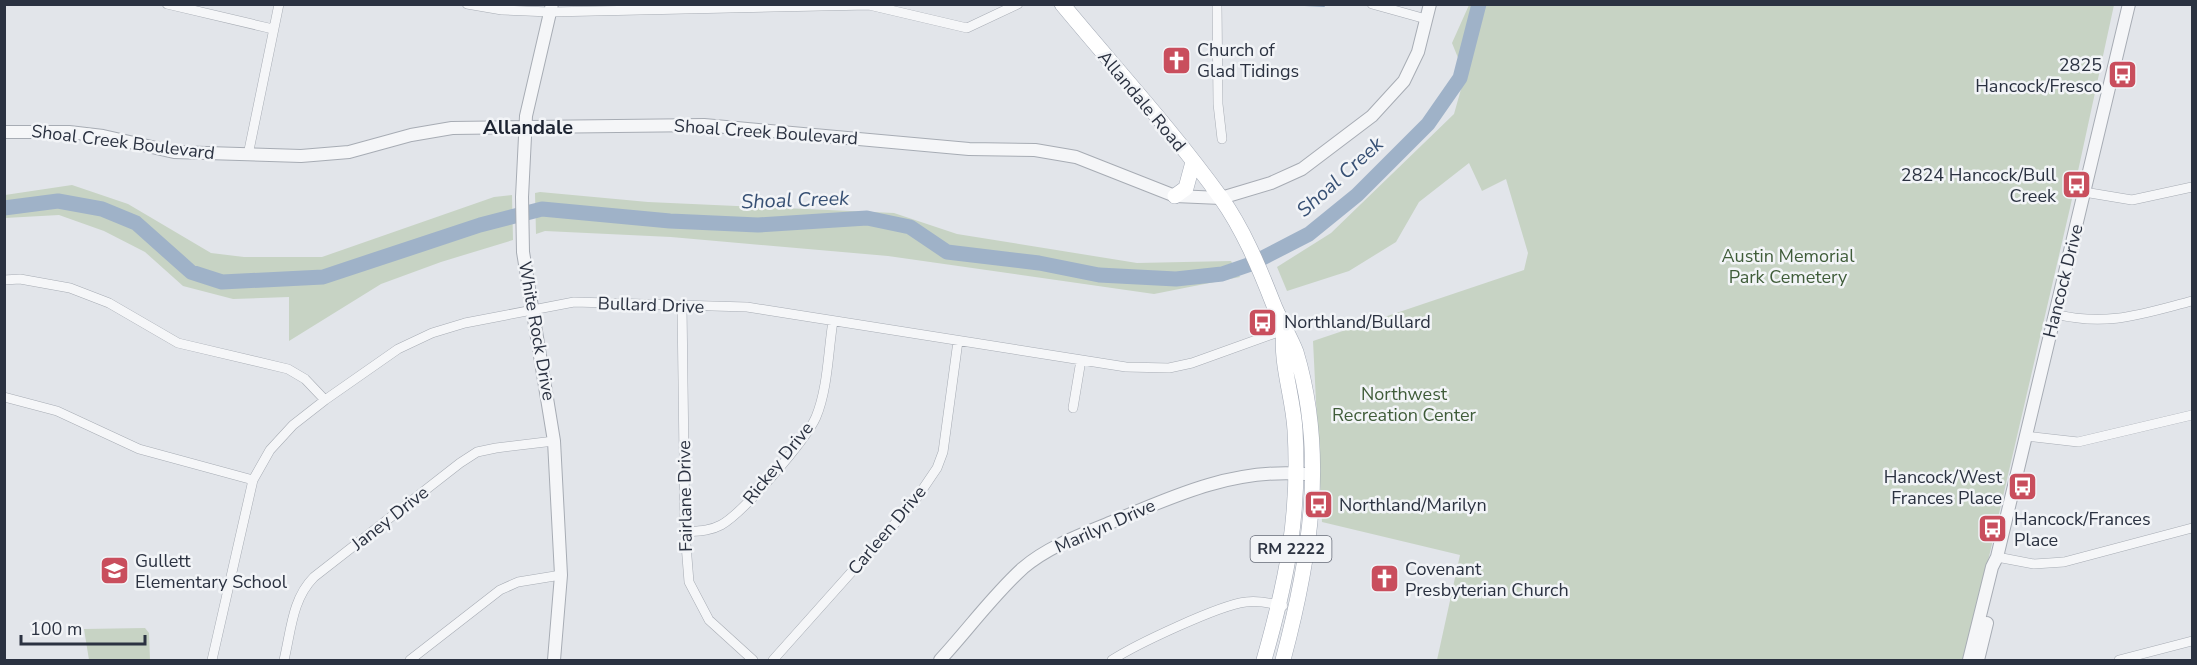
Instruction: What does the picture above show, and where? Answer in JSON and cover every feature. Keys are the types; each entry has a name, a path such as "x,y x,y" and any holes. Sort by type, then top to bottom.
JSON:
{"main road":[{"name":"Allandale Road","path":"1062,4 1221,198"},
{"path":"1175,196 1186,188 1192,162"},
{"name":"RM 2222","path":"1221,198 1244,237 1284,330 1281,350 1293,404 1304,474 1310,540 1297,610 1283,660"},
{"name":"RM 2222","path":"1264,660 1279,605 1304,474"}],"street":[{"path":"167,4 273,29"},
{"path":"248,155 279,4"},
{"path":"467,4 502,10 869,5 967,28 1018,4"},
{"path":"1217,4 1218,104 1222,139"},
{"path":"1372,4 1426,19"},
{"name":"Shoal Creek Boulevard","path":"4,132 69,132 103,136 174,152 248,155 333,154 376,146 432,130 525,125 705,125 969,149 1035,150 1076,157 1175,196 1221,198 1271,183 1302,169 1372,116 1404,81 1418,52 1430,4"},
{"name":"Hancock Drive","path":"1978,660 1978,646 1992,567 1997,558 2129,4"},
{"name":"White Rock Drive","path":"551,8 525,125 522,197 523,252 554,441 561,575 554,660"},
{"path":"2084,192 2132,200 2193,187"},
{"path":"4,280 20,279 70,288 109,303 178,343 288,369 305,379 325,400"},
{"path":"2055,314 2094,321 2111,321 2193,301"},
{"name":"Bullard Drive","path":"212,660 253,480 270,450 293,425 325,400 398,349 432,333 465,323 574,302 747,307 1126,367 1169,368 1192,363 1284,330"},
{"name":"Fairlane Drive","path":"682,306 685,532 689,582 709,620 753,660"},
{"name":"Rickey Drive","path":"685,532 708,530 734,517 807,434 816,417 821,397 833,321"},
{"name":"Carleen Drive","path":"773,660 914,502 937,468 943,452 958,341"},
{"path":"1074,408 1081,360"},
{"path":"4,397 57,411 139,449 253,480"},
{"path":"2025,436 2078,442 2193,415"},
{"name":"Janey Drive","path":"284,660 296,603 303,588 314,577 477,452 554,441"},
{"name":"Marilyn Drive","path":"940,660 1021,570 1063,542 1186,490 1218,480 1252,475 1304,474"},
{"path":"1997,558 2034,564 2064,562 2193,528"},
{"path":"410,660 500,590 518,582 561,575"},
{"path":"1118,659 1150,639 1245,602 1279,605 1297,610"},
{"path":"2119,660 2193,641"},
{"name":"Hancock Drive","path":"1969,660 1978,646"}],"green space":[{"name":"Austin Memorial Park Cemetery","path":"1469,5 2114,5 2070,208 1965,660 1437,660 1460,555 1322,522 1313,341 1524,270 1528,253 1506,179 1482,191 1469,163 1419,202 1396,242 1349,271 1287,291 1277,267 1331,233 1454,114 1465,75 1452,43"},
{"path":"72,185 128,204 211,253 244,257 322,257 494,197 512,195 513,240 441,262 381,284 289,341 289,297 233,299 183,286 145,252 104,231 59,215 5,218 5,195"},
{"path":"535,193 648,202 894,213 957,234 1137,263 1231,261 1240,277 1154,294 888,256 671,237 545,231 536,234"},
{"path":"145,628 149,633 150,660 89,660 84,629"}],"waterway":[{"path":"1229,4 1247,4"},
{"path":"1285,4 1324,6"},
{"name":"Shoal Creek","path":"4,208 58,201 102,209 136,223 191,272 222,282 323,277 480,225 542,209 670,221 758,225 867,218 910,227 947,252 1039,263 1099,275 1176,279 1222,274 1251,264 1309,234 1357,195 1428,124 1460,78 1479,4"}],"place":[{"name":"Church of Glad Tidings","path":"1176,60"},
{"name":"2825 Hancock/Fresco","path":"2123,75"},
{"name":"2824 Hancock/Bull Creek","path":"2077,185"},
{"name":"Northland/Bullard","path":"1263,322"},
{"name":"Hancock/West Frances Place","path":"2023,487"},
{"name":"Northland/Marilyn","path":"1318,505"},
{"name":"Hancock/Frances Place","path":"1993,529"},
{"name":"Gullett Elementary School","path":"114,571"},
{"name":"Covenant Presbyterian Church","path":"1384,579"}],"district":[{"name":"Allandale","path":"528,127"}],"park label":[{"name":"Northwest Recreation Center","path":"1404,404"}]}
